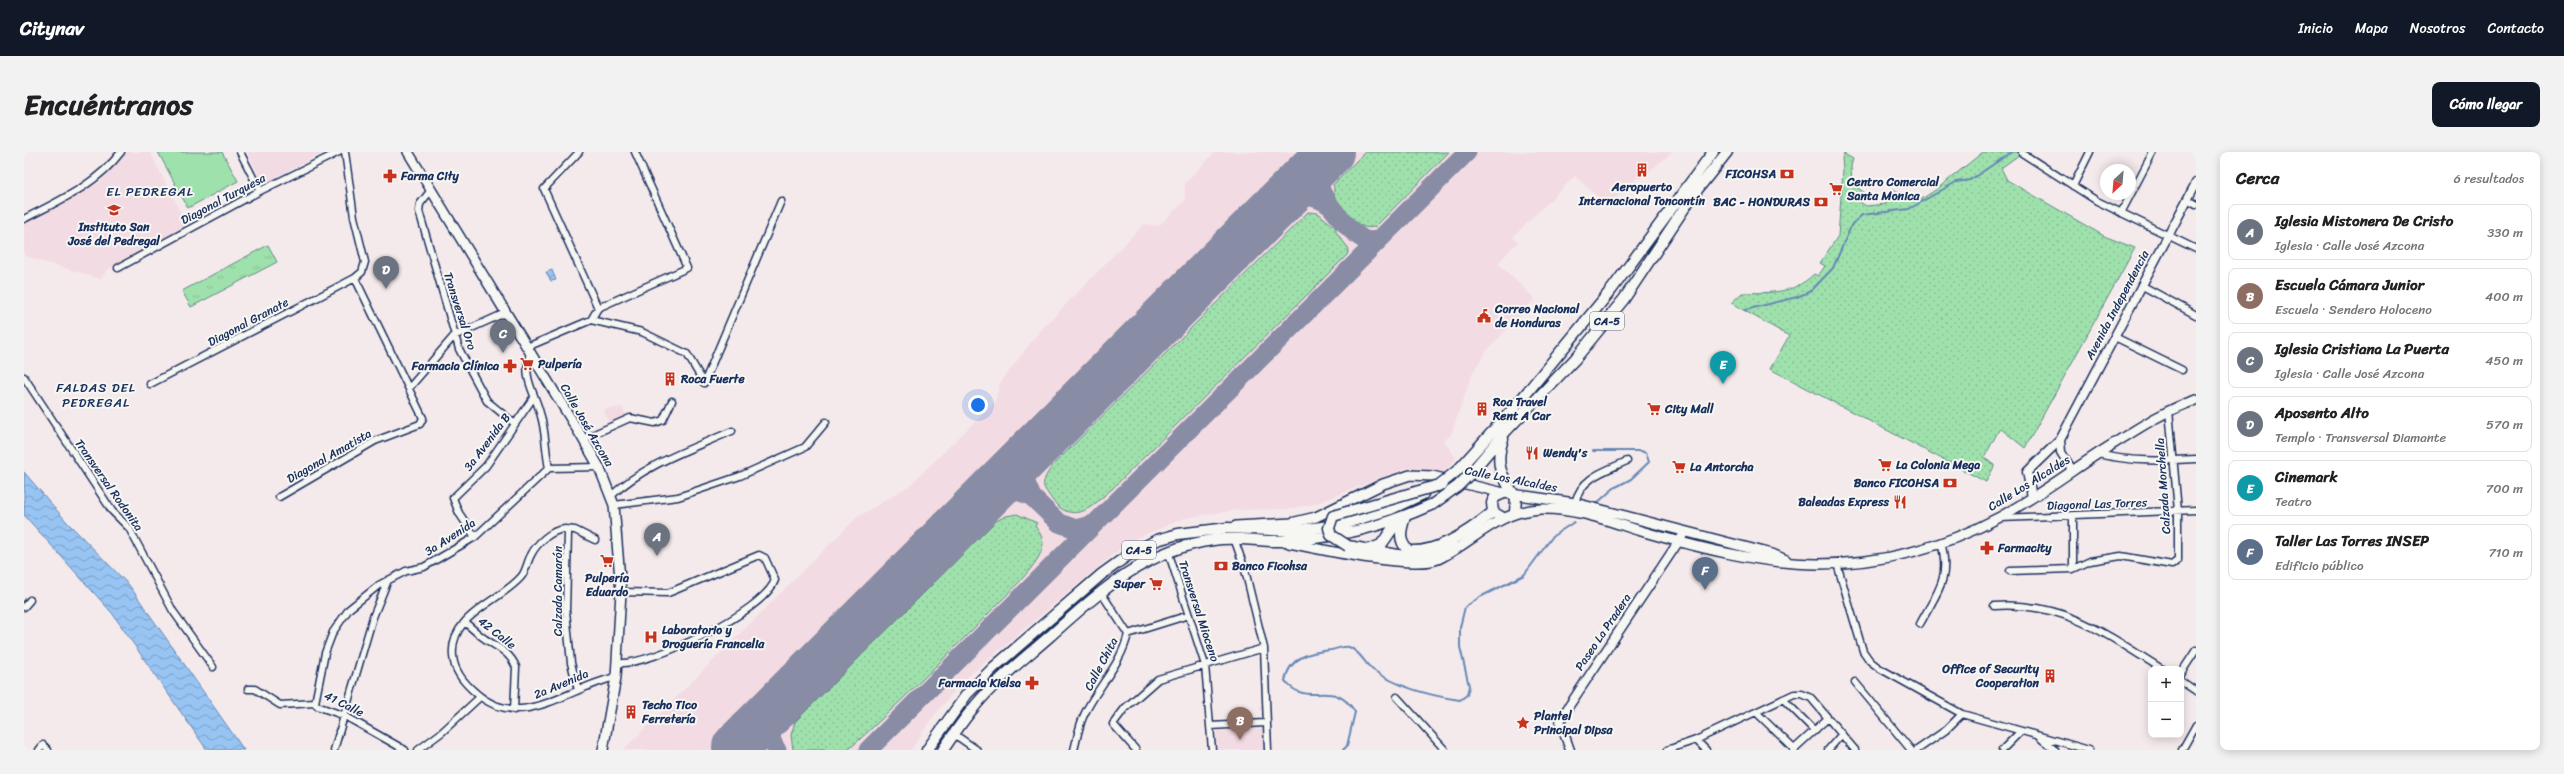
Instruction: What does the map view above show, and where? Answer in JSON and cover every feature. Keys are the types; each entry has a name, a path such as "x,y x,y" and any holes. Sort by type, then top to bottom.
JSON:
{"main road":[{"name":"Calle José Azcona","path":"408,152 583,439 599,467 614,505 621,592 616,677 604,749"},
{"name":"CA-5","path":"927,750 967,694 993,668 1102,574 1127,556 1157,540 1178,534 1228,528 1293,531 1343,524 1391,509 1443,484 1458,470 1520,401 1612,289 1713,152"},
{"name":"CA-5","path":"943,750 975,705 1100,591 1136,567 1168,551 1199,543 1234,538 1281,541 1346,535 1402,517 1433,504 1452,491 1469,475 1506,431 1556,379 1624,299 1689,200 1727,152"},
{"name":"Calle Los Alcaldes","path":"1281,541 1346,554 1419,563 1436,560 1515,512 1553,509 1572,511 1679,540 1770,562 1837,564 1881,560 1918,551 1999,518 2072,470 2169,410 2196,400"},
{"path":"1506,431 1499,451 1499,465 1508,493 1517,503 1515,512"},
{"name":"Calle Los Alcaldes","path":"1228,528 1245,524 1291,523 1316,517 1383,484 1410,475 1432,476 1508,493 1575,503 1772,554 1791,562"},
{"path":"1443,484 1333,516 1329,528 1331,535 1348,546 1409,557 1429,556 1456,548"},
{"path":"1493,512 1493,500 1508,493"},
{"path":"1402,517 1400,532 1402,541 1408,551 1418,551 1439,545 1493,512"},
{"path":"1493,512 1503,518"},
{"path":"1366,550 1381,545 1402,517"}],"street":[{"path":"24,219 87,185 102,175 121,152"},
{"path":"240,152 260,191"},
{"name":"Diagonal Turquesa","path":"118,268 260,191 339,152"},
{"path":"345,152 354,217 365,262 362,272 355,278 410,387 454,336 505,313"},
{"path":"579,152 544,189 598,308"},
{"path":"599,467 549,468 540,412 533,398 526,365 528,350 591,320 598,308 687,268 635,152"},
{"path":"2073,186 2090,152"},
{"path":"2121,213 2153,152"},
{"path":"2022,153 2073,186 2121,213 2168,234 2196,249"},
{"name":"Avenida Independencia","path":"2032,497 2027,472 2060,440 2196,182"},
{"name":"Transversal Oro","path":"431,190 420,204 419,211 459,350 487,402 515,424"},
{"path":"2187,199 2196,204"},
{"path":"591,320 642,332 687,354 704,383 780,201"},
{"name":"Diagonal Granate","path":"150,384 355,278"},
{"path":"2141,285 2196,315"},
{"path":"2115,337 2182,370"},
{"name":"Transversal Rodonita","path":"24,377 112,511 129,528 173,611 213,667"},
{"name":"Diagonal Amatista","path":"279,497 375,441 420,424 423,414 410,387"},
{"name":"3a Avenida B","path":"475,537 459,513 453,498 486,466 533,398"},
{"path":"583,439 630,418 654,423 663,420 672,401"},
{"name":"Calzada Morchella","path":"2073,570 2101,558 2121,556 2172,565 2178,560 2178,511 2169,410"},
{"path":"614,505 678,497 740,476 805,447 826,422"},
{"path":"611,496 629,479 649,467 732,431"},
{"path":"2060,440 2061,452 2072,470"},
{"path":"2098,454 2114,458 2174,460 2196,459"},
{"path":"1575,503 1577,494 1584,483 1627,462"},
{"name":"3a Avenida","path":"315,702 324,653 333,632 350,609 388,580 406,571 424,567 475,537 549,468"},
{"name":"Diagonal Las Torres","path":"1999,518 2072,517 2196,510"},
{"path":"2010,571 2073,570 2072,517"},
{"path":"565,529 574,530 595,540"},
{"name":"Calzada Camarón","path":"480,697 464,681 453,662 453,643 459,628 522,576 531,553 550,533 565,529 568,533 569,559 566,611 568,636 578,690"},
{"name":"Paseo La Pradera","path":"1570,750 1560,722 1563,715 1685,532"},
{"path":"1234,538 1245,570 1264,648 1268,750"},
{"path":"1920,624 1945,578 1946,562 1941,542"},
{"name":"Transversal Mioceno","path":"1168,551 1205,665 1212,750"},
{"path":"617,663 633,663 700,637 729,622 752,604 775,580 764,558 759,555 668,593 621,592"},
{"path":"1837,564 1863,651 1870,661 1962,714 2089,750"},
{"path":"334,750 373,617 388,580"},
{"name":"Calle Chita","path":"1074,750 1084,715 1117,662 1128,634 1100,591"},
{"path":"24,607 30,600"},
{"path":"1994,606 2015,605 2056,611 2080,619 2157,666"},
{"path":"1128,634 1189,614"},
{"name":"42 Calle","path":"465,622 482,637 505,651 513,660 516,667 514,710"},
{"path":"1136,750 1113,726 1114,721 1125,708 1158,679 1264,648"},
{"path":"2184,668 2196,650"},
{"name":"2a Avenida","path":"480,697 491,706 514,710 540,706 597,681 616,677"},
{"path":"1855,682 1911,750"},
{"path":"2184,683 2196,691"},
{"name":"41 Calle","path":"248,688 255,689 280,705 315,702 317,706 345,716 404,750"},
{"path":"1667,750 1696,740 1794,694 1802,694 1811,698 1855,750"},
{"path":"418,750 441,733 480,697"},
{"path":"1397,697 1445,750"},
{"path":"1783,699 1815,731"},
{"path":"1756,712 1794,750 1828,718"},
{"path":"1917,750 1946,730 1962,714"},
{"path":"1211,726 1266,723"},
{"path":"2182,750 2196,725"},
{"path":"2002,750 2021,731"},
{"path":"954,734 977,750"},
{"path":"1828,750 1842,734"},
{"path":"2038,735 2055,750"},
{"path":"1696,740 1706,750"}],"shaded area":[{"name":"Instituto San José del Pedregal","path":"126,152 150,152 187,225 107,270 101,279 24,256 24,223 99,183"},
{"path":"247,152 325,152 263,184"},
{"name":"Aeropuerto Internacional Toncontín","path":"1215,152 1673,152 1639,179 1638,177 1608,207 1575,176 1513,237 1518,242 1498,263 1535,299 1485,353 1473,372 1451,435 1444,441 1456,458 1444,474 1426,469 1406,468 1315,504 1289,509 1238,510 1185,518 1135,539 1114,554 963,681 930,721 911,750 623,750 856,518 910,485 995,402 1000,383 1038,333 1144,224 1158,226 1185,201 1185,183"},
{"path":"622,407 627,417 609,423 603,409"},
{"path":"1262,729 1264,750 1217,750 1217,731"}],"green space":[{"path":"158,152 222,152 238,181 188,208"},
{"path":"1365,152 1449,152 1376,226 1370,228 1364,227 1348,216 1335,198 1333,185"},
{"path":"1983,152 2023,152 2001,168 2007,180 2104,236 2135,248 2025,448 2000,428 1984,458 1995,465 1986,482 1770,369 1789,336 1731,303 1742,293 1781,291 1798,286 1814,274 1818,276 1825,266 1820,263 1838,236 1843,170 1842,158 1844,154 1853,159 1851,166 1852,184 1865,193 1860,202 1866,206 1886,204 1887,197 1893,189 1917,202 1937,189"},
{"path":"1308,212 1318,213 1336,228 1336,232 1349,249 1347,255 1101,499 1089,508 1080,512 1068,512 1058,506 1044,486 1046,476 1054,464"},
{"path":"268,245 277,262 191,307 182,291"},
{"path":"1017,514 1037,523 1035,526 1043,543 1039,557 1026,575 918,684 848,750 793,750 791,735 795,722 996,521 1006,516"}],"water":[{"path":"552,270 556,280 551,281 546,272"},
{"path":"24,472 66,521 129,585 244,750 207,750 112,613 24,515"}],"waterway":[{"path":"1745,310 1797,297 1811,291 1833,268 1852,224 1862,215 1909,209 1956,182 1970,180 2012,152"},
{"path":"1593,451 1641,451 1646,453 1649,462 1631,479 1614,488 1596,504"},
{"path":"1343,750 1347,746 1355,712 1347,702 1338,696 1329,694 1303,693 1294,689 1285,681 1287,673 1296,661 1308,654 1349,647 1357,652 1373,670 1393,681 1415,690 1460,700 1467,695 1469,686 1460,647 1460,627 1465,607 1480,597 1524,575 1553,536 1574,522"}],"taxiway":[{"path":"868,750 1467,152"},
{"path":"1324,158 1319,172 1318,181 1320,188 1330,206 1345,224 1360,237 1370,241 1381,238"},
{"path":"1279,203 1293,198 1312,197 1330,206"},
{"path":"1028,454 1026,483 1032,497 1059,523 1076,529 1094,524"},
{"path":"985,497 1003,491 1020,492 1032,497"},
{"path":"777,750 772,739 771,727 773,716 778,704"}],"runway":[{"path":"736,747 1330,152"}],"place":[{"name":"Aeropuerto Internacional Toncontín","path":"1642,170"},
{"name":"FICOHSA","path":"1787,174"},
{"name":"Farma City","path":"390,176"},
{"name":"Centro Comercial Santa Monica","path":"1836,189"},
{"name":"BAC - HONDURAS","path":"1821,202"},
{"name":"Instituto San José del Pedregal","path":"114,210"},
{"name":"Aposento Alto","path":"386,289"},
{"name":"Correo Nacional de Honduras","path":"1484,316"},
{"name":"Iglesia Cristiana La Puerta","path":"503,353"},
{"name":"Pulpería","path":"527,364"},
{"name":"Farmacia Clínica","path":"510,366"},
{"name":"Roca Fuerte","path":"670,379"},
{"name":"Cinemark","path":"1723,384"},
{"name":"Roa Travel Rent A Car","path":"1482,409"},
{"name":"City Mall","path":"1654,409"},
{"name":"Wendy's","path":"1532,453"},
{"name":"La Colonia Mega","path":"1885,465"},
{"name":"La Antorcha","path":"1679,467"},
{"name":"Banco FICOHSA","path":"1950,483"},
{"name":"Baleadas Express","path":"1900,502"},
{"name":"Farmacity","path":"1987,548"},
{"name":"Iglesia Mistonera De Cristo","path":"657,556"},
{"name":"Pulpería Eduardo","path":"607,561"},
{"name":"Banco Ficohsa","path":"1221,566"},
{"name":"Super","path":"1156,584"},
{"name":"Taller Las Torres INSEP","path":"1705,590"},
{"name":"Laboratorio y Droguería Francelia","path":"651,637"},
{"name":"Office of Security Cooperation","path":"2050,676"},
{"name":"Farmacia Kielsa","path":"1032,683"},
{"name":"Techo Tico Ferretería","path":"631,712"},
{"name":"Plantel Principal Dipsa","path":"1523,723"},
{"name":"Escuela Cámara Junior","path":"1240,740"}],"district":[{"name":"EL PEDREGAL","path":"150,191"},
{"name":"FALDAS DEL PEDREGAL","path":"96,394"}]}
